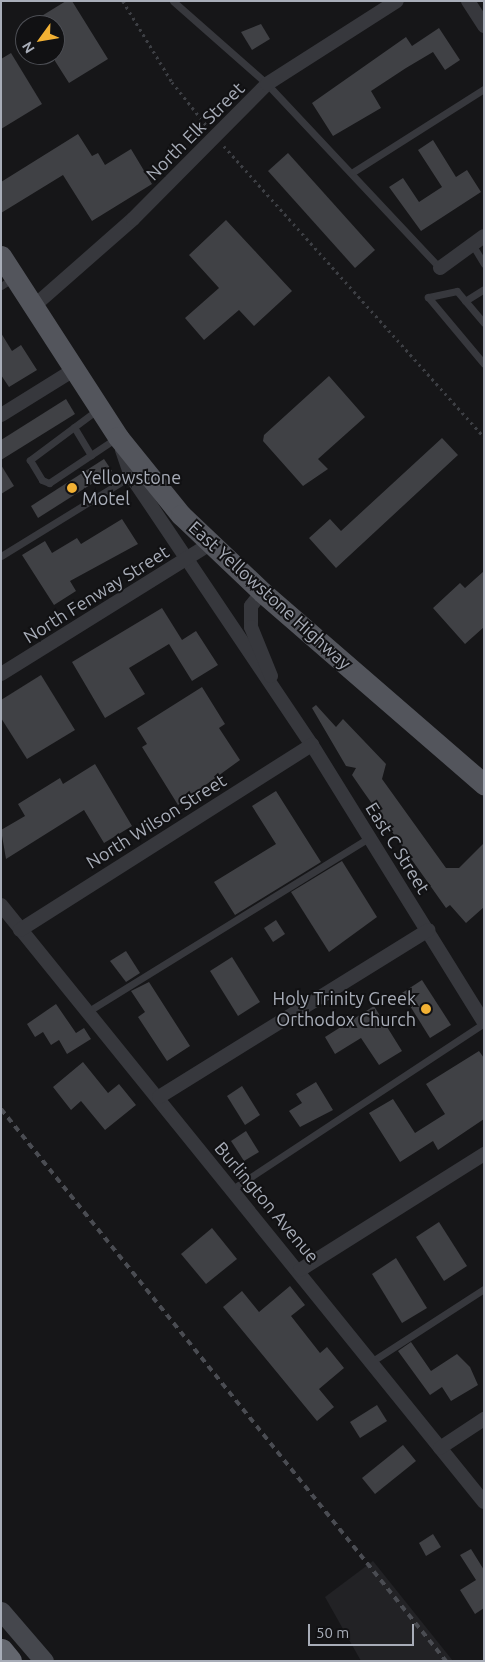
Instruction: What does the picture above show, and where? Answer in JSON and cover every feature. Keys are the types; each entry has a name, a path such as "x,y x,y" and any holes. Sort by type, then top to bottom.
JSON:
{"highway":[{"path":"1,1651 9,1661"}],"main road":[{"name":"East Yellowstone Highway","path":"1,256 8,282 34,306 72,370 118,437 210,544 262,592 484,784"},
{"path":"1,1610 44,1661"}],"street":[{"name":"North Elk Street","path":"34,306 217,139 267,84 397,1"},
{"path":"468,1 484,26"},
{"path":"440,268 478,240"},
{"path":"1,415 72,370"},
{"name":"East C Street","path":"118,437 131,476 312,744 484,1023"},
{"name":"North Fenway Street","path":"1,674 188,560 210,544"},
{"name":"East C Street","path":"262,592 251,606 251,627 279,696"},
{"name":"North Wilson Street","path":"20,930 312,744"},
{"name":"Burlington Avenue","path":"1,905 87,1012 159,1097 229,1192 300,1270 371,1362 484,1502"},
{"path":"159,1097 428,930"},
{"path":"300,1270 484,1154"},
{"path":"440,1448 484,1419"}],"lane":[{"path":"173,1 267,84 353,172 440,268"},
{"path":"353,172 484,89"},
{"path":"478,240 484,264"},
{"path":"466,301 484,289"},
{"path":"484,323 457,291 428,297 484,364"},
{"path":"99,409 34,455 30,460 34,467 49,483 118,437"},
{"path":"74,427 91,455"},
{"path":"1,556 131,476"},
{"path":"87,1012 369,838"},
{"path":"229,1192 484,1023"},
{"path":"371,1362 484,1289"}],"path":[{"path":"123,1 172,82 217,139 484,437"}],"shaded area":[{"path":"373,1561 453,1661 361,1661 325,1597"}],"building":[{"path":"66,1 72,1 108,59 69,83 58,65 65,65 65,15 43,15"},
{"path":"261,24 270,39 252,50 241,32"},
{"path":"439,28 460,60 445,70 433,52 406,68 371,91 381,108 333,136 312,103 406,37 412,46"},
{"path":"11,53 15,60 15,65 18,65 42,104 1,129 1,59"},
{"path":"78,134 92,156 98,153 105,165 131,149 152,184 92,221 63,175 1,213 1,182"},
{"path":"433,140 456,177 467,170 481,192 421,231 389,187 403,178 419,202 442,187 418,150"},
{"path":"288,153 375,250 355,268 268,171"},
{"path":"226,220 292,291 254,326 239,310 204,340 185,318 219,288 189,255"},
{"path":"1,333 12,351 21,345 37,370 9,387 1,375"},
{"path":"329,376 365,417 318,459 328,469 303,486 263,441 264,435"},
{"path":"66,399 75,414 1,460 1,440"},
{"path":"442,438 458,455 336,568 309,538 330,519 341,531"},
{"name":"Yellowstone Motel","path":"104,459 112,471 38,518 31,506"},
{"path":"1,465 14,486 1,494"},
{"path":"122,519 138,544 70,581 76,591 54,605 22,555 45,541 52,553 77,538 81,544"},
{"path":"484,571 484,627 465,644 433,608 460,583 465,588"},
{"path":"162,608 182,640 196,631 218,665 192,681 169,644 129,668 145,694 105,718 72,662"},
{"path":"41,675 75,730 27,759 1,718 1,700"},
{"path":"202,687 225,724 219,728 240,760 178,805 142,747 147,744 137,728"},
{"path":"316,705 336,727 343,719 386,764 382,779 446,868 459,868 484,843 484,907 466,923 450,905 446,908 363,791 352,775 356,768 346,766 312,708"},
{"path":"95,764 132,826 104,843 84,810 6,859 1,830 25,816 18,804 60,778 63,784"},
{"path":"276,791 321,862 235,915 214,882 276,844 252,806"},
{"path":"342,861 377,917 329,952 291,892"},
{"path":"276,920 285,934 273,942 264,928"},
{"path":"126,951 140,973 126,982 110,961"},
{"path":"232,957 260,1002 238,1016 210,971"},
{"name":"Holy Trinity Greek Orthodox Church","path":"422,980 451,1025 430,1038 402,993"},
{"path":"149,982 190,1046 167,1061 138,1017 145,1012 131,991"},
{"path":"56,1004 76,1033 84,1028 91,1039 67,1054 59,1040 51,1045 43,1032 35,1037 27,1024"},
{"path":"374,1006 402,1051 379,1065 361,1038 335,1054 325,1037"},
{"path":"479,1051 484,1058 484,1119 438,1150 433,1141 400,1162 369,1113 393,1099 415,1133 445,1114 426,1084"},
{"path":"83,1062 108,1093 119,1084 136,1105 105,1130 81,1101 71,1110 53,1087"},
{"path":"316,1082 333,1110 300,1127 289,1111 302,1103 296,1094"},
{"path":"242,1086 260,1115 245,1125 227,1096"},
{"path":"246,1131 259,1152 244,1161 231,1141"},
{"path":"439,1222 467,1266 444,1281 416,1237"},
{"path":"212,1228 237,1259 206,1284 181,1254"},
{"path":"396,1258 427,1308 402,1323 372,1274"},
{"path":"290,1286 305,1305 291,1316 320,1353 327,1347 344,1368 319,1389 334,1407 317,1421 223,1307 242,1291 259,1312"},
{"path":"411,1342 431,1371 457,1354 470,1367 478,1385 451,1401 442,1387 430,1395 398,1351"},
{"path":"377,1405 387,1421 360,1438 350,1422"},
{"path":"403,1445 416,1461 375,1494 362,1478"},
{"path":"433,1534 441,1547 426,1556 419,1543"},
{"path":"471,1549 484,1570 484,1608 475,1614 460,1590 476,1580 460,1555"}],"railway":[{"path":"1,1109 446,1661"}],"place":[{"name":"Yellowstone Motel","path":"72,488"},
{"name":"Holy Trinity Greek Orthodox Church","path":"426,1009"}]}
